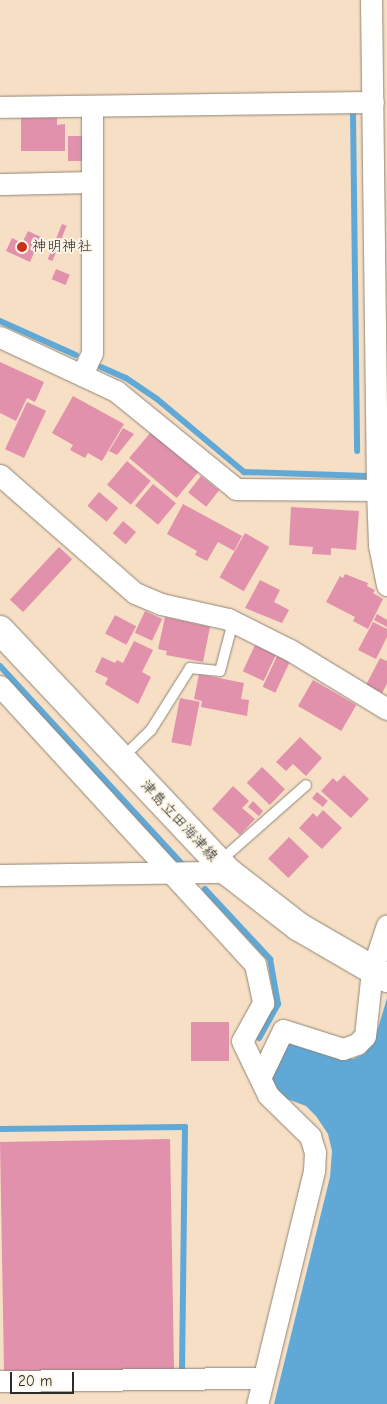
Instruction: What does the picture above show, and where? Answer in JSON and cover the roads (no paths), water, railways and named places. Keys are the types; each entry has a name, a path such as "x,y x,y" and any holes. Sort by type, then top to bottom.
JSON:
{"main road":[{"name":"津島立田海津線","path":"0,630 223,868 299,927 380,974"}],"street":[{"path":"372,0 377,490 379,545 387,585"},
{"path":"0,107 373,102"},
{"path":"82,375 92,353 92,106"},
{"path":"0,184 92,182"},
{"path":"0,337 116,391 145,412 236,489 377,490"},
{"path":"0,475 135,593 161,604 233,622 290,650 387,709"},
{"path":"0,686 255,964 263,1003 242,1041 268,1095 310,1136 315,1152 314,1171 257,1404"},
{"path":"0,875 172,873 223,868"},
{"path":"260,1078 283,1030 343,1049 358,1044 365,1036 380,974 387,925"},
{"path":"0,1381 263,1378"}],"lane":[{"path":"121,759 151,730 190,668 220,671 233,622"},
{"path":"223,868 306,785"}],"water":[{"path":"387,998 387,1404 274,1404 330,1177 332,1151 328,1134 316,1116 306,1106 282,1097 273,1087 269,1074 287,1042 353,1059 364,1054 374,1042"}],"waterway":[{"path":"353,113 357,451"},
{"path":"0,321 76,355"},
{"path":"101,367 126,378 157,399 244,472 368,476"},
{"path":"0,666 182,864"},
{"path":"205,889 270,959 278,1004 259,1038"},
{"path":"0,1129 185,1127 182,1369"}],"place":[{"name":"神明神社","path":"22,247"}]}
